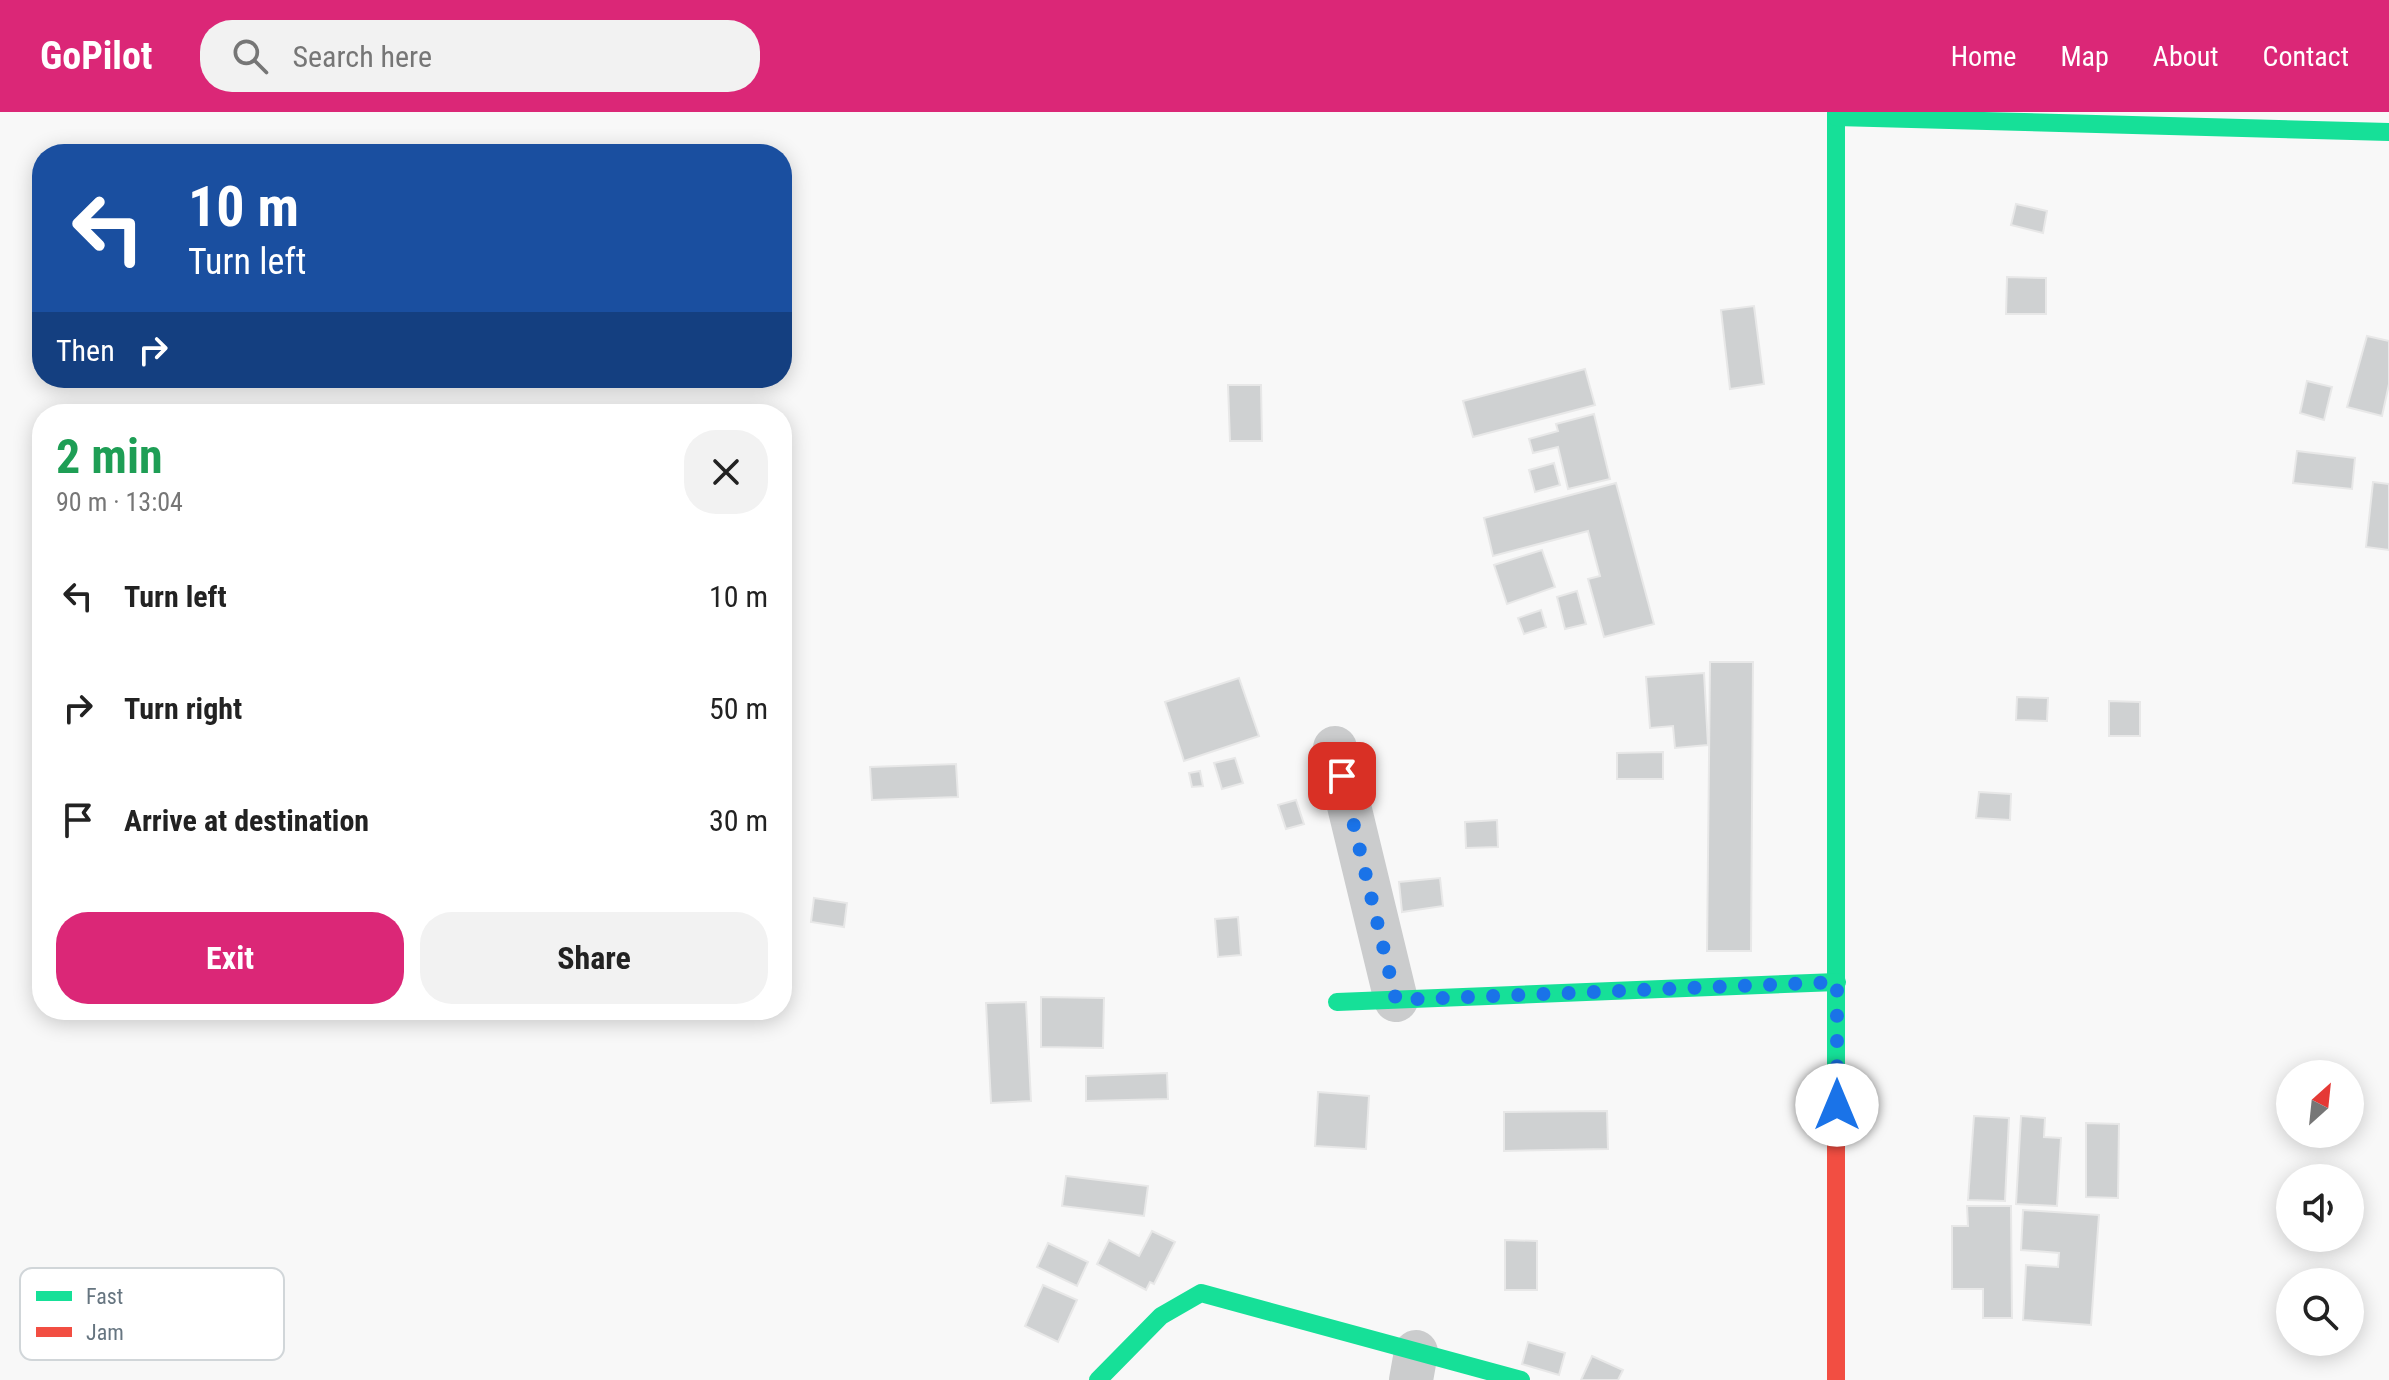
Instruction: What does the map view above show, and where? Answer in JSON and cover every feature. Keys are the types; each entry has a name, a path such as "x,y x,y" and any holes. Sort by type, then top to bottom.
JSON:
{"main road":[{"path":"1836,1380 1836,115 2389,132"},
{"path":"1337,1002 1837,982"},
{"path":"1098,1380 1161,1316 1201,1293 1414,1366 1521,1380"}],"street":[{"path":"1335,748 1396,1000"}],"building":[{"path":"2016,204 2047,211 2043,233 2011,225"},
{"path":"2007,277 2046,278 2046,314 2006,314"},
{"path":"1754,306 1764,384 1730,389 1721,310"},
{"path":"2367,336 2389,341 2389,384 2382,416 2347,407"},
{"path":"1585,369 1595,405 1473,437 1463,401"},
{"path":"2307,381 2332,387 2324,420 2300,413"},
{"path":"1228,385 1261,385 1262,441 1230,441"},
{"path":"1594,414 1610,479 1568,489 1558,447 1533,453 1529,439 1558,431 1556,424"},
{"path":"2297,451 2355,458 2352,489 2293,483"},
{"path":"1554,463 1560,485 1535,492 1529,470"},
{"path":"2373,482 2389,484 2389,550 2366,547"},
{"path":"1616,483 1654,624 1604,637 1588,579 1600,576 1588,531 1493,556 1484,518"},
{"path":"1542,550 1555,587 1507,604 1494,565"},
{"path":"1577,591 1586,624 1565,629 1557,597"},
{"path":"1541,610 1546,627 1524,634 1518,618"},
{"path":"1710,662 1753,662 1751,951 1707,951"},
{"path":"1704,673 1708,745 1675,748 1673,726 1650,728 1646,677"},
{"path":"1239,678 1259,736 1184,761 1165,702"},
{"path":"2017,697 2048,698 2047,721 2016,720"},
{"path":"2109,701 2140,702 2140,736 2109,736"},
{"path":"1663,752 1663,779 1617,779 1617,753"},
{"path":"1235,758 1243,783 1222,789 1214,763"},
{"path":"956,764 958,797 872,800 870,767"},
{"path":"1200,771 1203,786 1192,787 1189,773"},
{"path":"1979,792 2011,794 2010,820 1976,818"},
{"path":"1296,800 1304,824 1286,829 1278,805"},
{"path":"1497,820 1498,847 1466,848 1465,822"},
{"path":"1440,878 1443,906 1402,912 1399,882"},
{"path":"814,898 847,903 844,927 811,922"},
{"path":"1238,917 1241,955 1218,957 1215,919"},
{"path":"1041,997 1104,998 1103,1048 1041,1047"},
{"path":"1026,1002 1031,1101 991,1103 986,1003"},
{"path":"1167,1073 1168,1099 1086,1101 1086,1076"},
{"path":"1318,1092 1369,1096 1366,1149 1315,1146"},
{"path":"1607,1111 1608,1149 1504,1151 1504,1112"},
{"path":"1974,1116 2009,1118 2005,1201 1968,1200"},
{"path":"2021,1116 2045,1118 2044,1137 2061,1138 2057,1206 2016,1204"},
{"path":"2086,1123 2119,1124 2118,1198 2086,1197"},
{"path":"1066,1176 1148,1186 1144,1216 1062,1206"},
{"path":"1967,1206 2011,1206 2012,1318 1983,1318 1983,1289 1952,1289 1952,1226 1968,1226"},
{"path":"2023,1210 2099,1215 2091,1325 2023,1320 2026,1265 2058,1267 2059,1253 2021,1250"},
{"path":"1152,1231 1175,1242 1154,1284 1150,1282 1146,1290 1097,1264 1109,1240 1139,1256"},
{"path":"1505,1240 1537,1241 1537,1290 1505,1290"},
{"path":"1048,1243 1088,1262 1077,1286 1037,1267"},
{"path":"1043,1285 1077,1300 1058,1342 1025,1326"},
{"path":"1528,1342 1565,1353 1559,1375 1522,1364"},
{"path":"1592,1356 1623,1370 1618,1380 1581,1380"}],"traffic: fast":[{"path":"1836,112 1836,1095"},
{"path":"1836,117 2389,132"},
{"path":"1337,1002 1837,982"},
{"path":"1098,1380 1161,1316 1201,1293 1521,1380"}],"traffic: jam":[{"path":"1836,1095 1836,1380"}],"route":[{"path":"1342,776 1396,1000 1837,982 1837,1105"}]}
